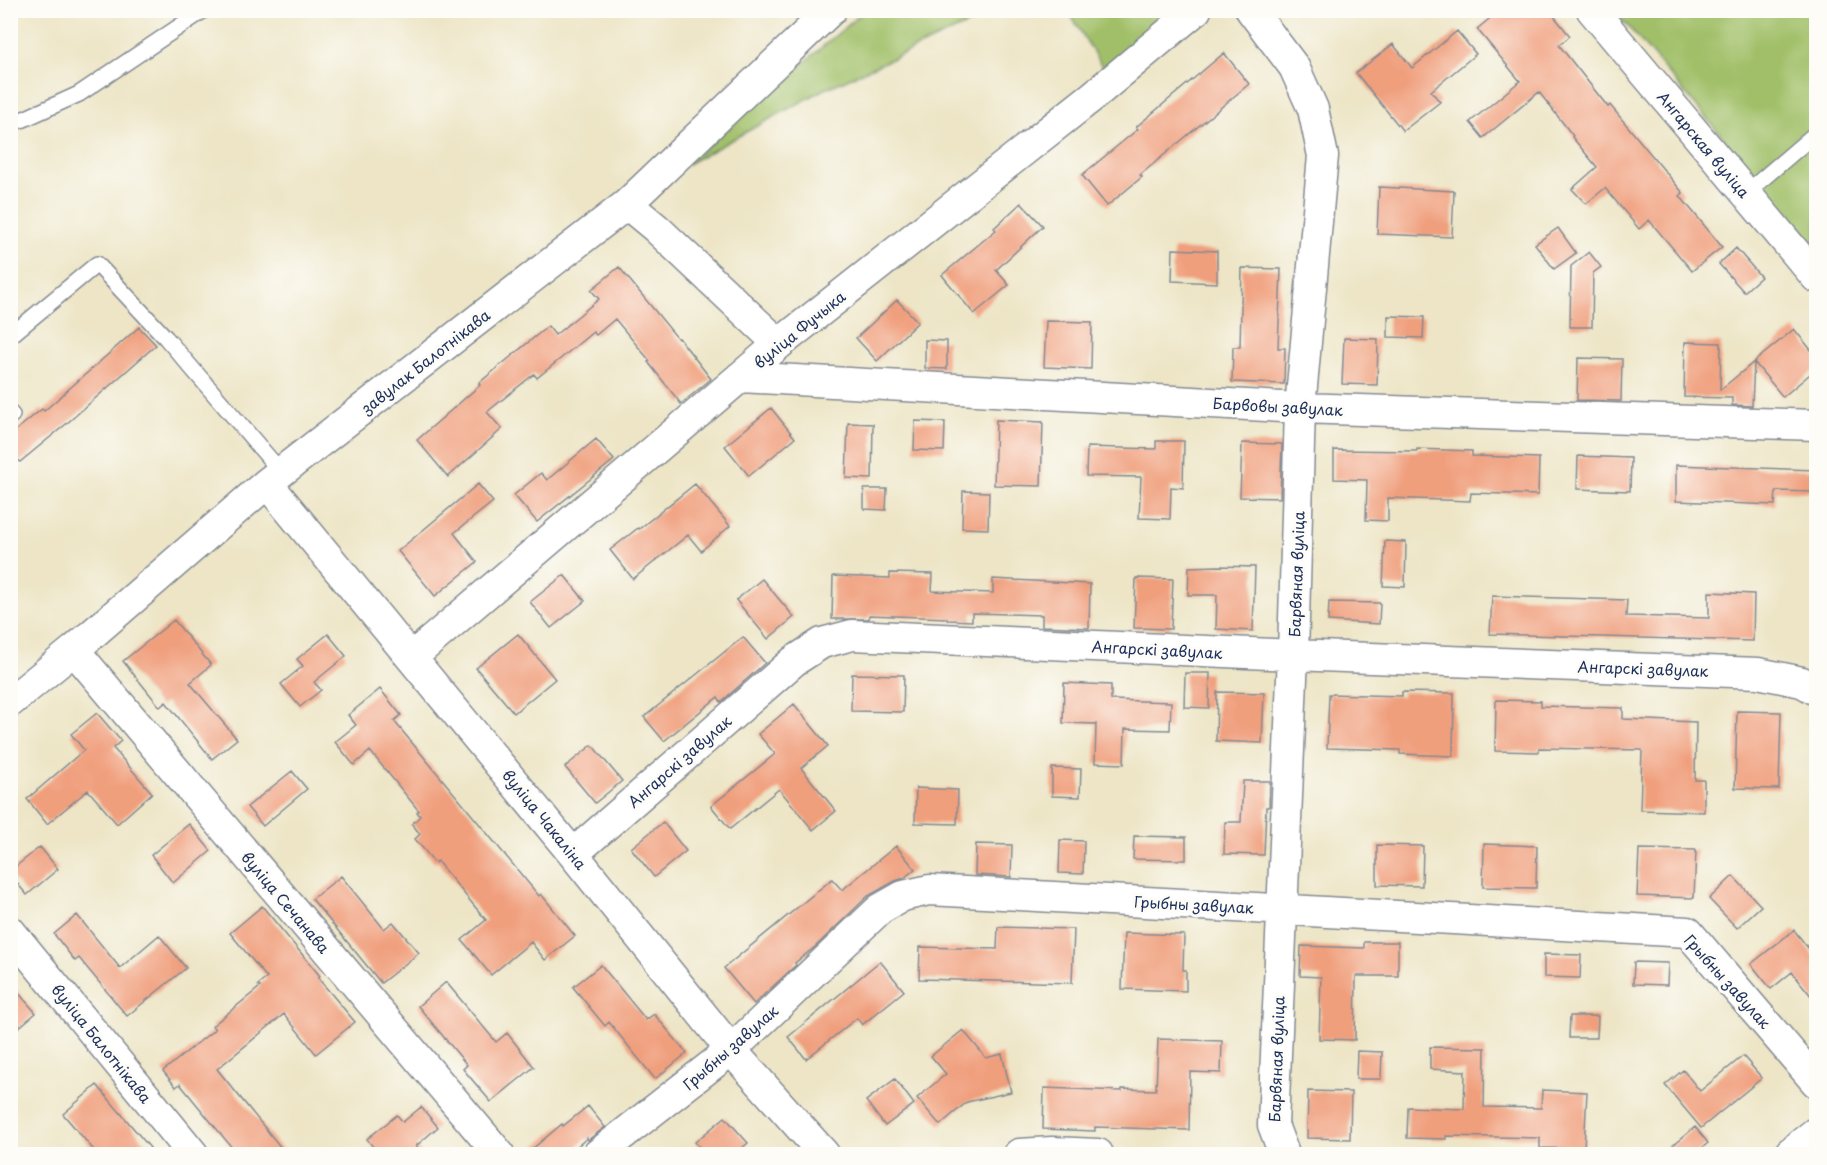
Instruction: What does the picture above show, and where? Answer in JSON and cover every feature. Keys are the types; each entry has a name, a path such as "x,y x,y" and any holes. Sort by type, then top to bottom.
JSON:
{"street":[{"name":"завулак Балотнікава","path":"10,702 274,478 627,204 831,10"},
{"name":"вуліца Фучыка","path":"412,657 779,344 1093,96 1196,10"},
{"name":"Барвяная вуліца","path":"1251,10 1294,67 1313,109 1323,156 1300,408 1293,655 1273,1125 1284,1155"},
{"name":"Ангарская вуліца","path":"1592,10 1816,277"},
{"path":"627,204 656,228 779,344"},
{"name":"Барвовы завулак","path":"740,377 1300,408 1816,425"},
{"name":"вуліца Чакаліна","path":"274,478 412,657 731,1050 824,1155"},
{"name":"Ангарскі завулак","path":"573,854 794,661 822,643 852,635 1758,673 1803,682 1816,690"},
{"name":"вуліца Сечанава","path":"74,650 499,1155"},
{"name":"Грыбны завулак","path":"598,1155 731,1050 880,909 903,896 929,890 1688,932 1816,1082"},
{"name":"вуліца Балотнікава","path":"10,931 193,1155"},
{"path":"1791,1155 1816,1134"},
{"path":"1019,1155 1052,1152 1098,1155"}],"lane":[{"path":"10,123 79,94 204,10"},
{"path":"1746,193 1816,133"},
{"path":"10,336 97,264 166,338 274,478"}],"green space":[{"path":"864,11 997,11 823,90 684,166"},
{"path":"1068,11 1173,11 1103,68"},
{"path":"1615,11 1816,11 1816,247"}],"building":[{"path":"1500,10 1549,10 1570,36 1559,45 1608,107 1610,105 1683,193 1680,196 1722,247 1692,271 1649,220 1639,229 1605,188 1586,204 1572,189 1597,167 1539,92 1483,138 1470,122 1520,81 1477,29"},
{"path":"1457,31 1476,54 1431,91 1440,102 1403,131 1356,73 1393,44 1412,68"},
{"path":"1224,53 1249,84 1140,175 1142,177 1107,206 1082,175"},
{"path":"1379,187 1454,191 1452,237 1377,234"},
{"path":"1021,203 1043,226 996,270 1009,285 974,314 942,275 996,230 994,228"},
{"path":"1558,228 1576,253 1554,269 1535,244"},
{"path":"1736,248 1761,277 1744,292 1719,264"},
{"path":"1173,249 1217,251 1217,283 1172,281"},
{"path":"1589,252 1601,267 1593,273 1592,327 1570,327 1571,266"},
{"path":"619,267 711,379 681,404 648,362 650,361 615,319 596,335 593,332 537,378 534,374 487,412 502,429 448,477 417,440 480,385 479,383 548,326 555,335 599,299 591,290"},
{"path":"1242,268 1281,269 1278,348 1285,348 1284,384 1232,382 1233,347 1240,347"},
{"path":"897,300 918,322 877,361 856,338"},
{"path":"1388,316 1424,317 1423,338 1388,337"},
{"path":"1046,321 1092,322 1091,369 1044,367"},
{"path":"139,327 156,345 20,462 10,451 10,435 42,409 44,411"},
{"path":"1794,329 1816,356 1816,369 1783,397 1754,362"},
{"path":"1344,338 1378,339 1377,385 1342,384"},
{"path":"925,340 947,341 947,369 925,368"},
{"path":"1685,342 1721,343 1720,390 1754,362 1752,406 1732,405 1732,398 1684,397"},
{"path":"1578,358 1622,359 1621,401 1577,400"},
{"path":"771,408 795,438 749,476 725,446"},
{"path":"996,420 1043,422 1041,486 994,485"},
{"path":"915,421 945,422 944,451 914,450"},
{"path":"848,423 873,424 872,479 846,478"},
{"path":"596,439 614,460 537,522 514,495 541,473 547,480"},
{"path":"1156,441 1184,441 1183,488 1171,487 1170,519 1139,518 1141,477 1086,476 1087,447 1156,449"},
{"path":"1242,443 1282,444 1280,498 1240,497"},
{"path":"1417,449 1472,451 1472,456 1539,458 1538,495 1471,493 1470,501 1388,498 1388,521 1366,520 1367,480 1334,479 1334,450 1417,451"},
{"path":"1578,456 1631,458 1630,491 1577,489"},
{"path":"1676,465 1816,470 1816,492 1776,491 1775,505 1676,501"},
{"path":"478,484 493,502 454,533 477,562 435,596 398,551"},
{"path":"695,484 730,526 701,551 688,535 633,579 610,550"},
{"path":"864,489 887,489 886,510 864,509"},
{"path":"963,491 989,492 988,529 962,528"},
{"path":"1385,541 1406,542 1405,587 1383,586"},
{"path":"1189,567 1255,567 1253,631 1216,629 1217,595 1188,595"},
{"path":"890,573 933,574 932,591 993,593 993,579 1090,584 1089,628 1042,626 1042,615 972,613 972,621 869,615 869,619 832,619 833,576 890,578"},
{"path":"564,575 585,601 551,628 530,602"},
{"path":"1136,578 1173,579 1171,629 1134,628"},
{"path":"762,579 794,617 768,639 736,600"},
{"path":"1709,592 1754,594 1753,641 1490,634 1492,596 1627,600 1626,616 1709,618"},
{"path":"1329,602 1380,603 1379,624 1328,621"},
{"path":"174,620 211,665 190,683 237,739 212,759 166,702 160,707 123,661"},
{"path":"328,634 346,656 314,682 321,690 300,707 281,684 303,666 297,659"},
{"path":"518,634 555,679 514,713 476,668"},
{"path":"743,637 765,663 721,702 718,697 664,741 644,717"},
{"path":"1185,673 1210,673 1209,708 1184,707"},
{"path":"852,674 904,675 903,712 851,711"},
{"path":"1064,683 1111,685 1111,700 1171,702 1170,730 1125,729 1124,764 1095,763 1096,724 1063,723"},
{"path":"380,689 401,715 394,721 575,936 545,960 531,942 491,975 462,940 486,920 437,861 435,863 415,839 420,834 412,824 420,816 417,812 419,811 370,751 354,765 335,742 356,725 348,715"},
{"path":"1217,692 1264,693 1262,743 1216,741"},
{"path":"1402,692 1454,693 1453,756 1400,754 1400,750 1327,748 1329,694 1402,696"},
{"path":"1496,700 1541,701 1541,706 1623,708 1623,719 1696,722 1695,780 1704,780 1704,812 1640,810 1642,750 1539,748 1539,752 1495,751"},
{"path":"794,704 828,746 801,768 836,811 813,830 779,789 730,829 711,806 775,754 758,734"},
{"path":"1737,711 1781,712 1779,789 1735,788"},
{"path":"97,713 121,741 113,748 152,793 117,824 88,790 47,824 27,799 84,750 71,734"},
{"path":"592,745 622,781 595,803 565,767"},
{"path":"1052,768 1081,769 1080,797 1052,796"},
{"path":"292,771 307,789 263,826 247,807"},
{"path":"1243,781 1270,781 1269,807 1266,807 1264,855 1224,854 1225,822 1241,822"},
{"path":"916,788 958,790 957,824 915,823"},
{"path":"663,822 686,851 654,877 631,848"},
{"path":"189,824 211,851 173,883 151,855"},
{"path":"1134,836 1186,837 1186,860 1133,859"},
{"path":"1060,840 1084,841 1083,874 1059,873"},
{"path":"976,844 1012,845 1011,877 975,875"},
{"path":"1484,844 1537,846 1536,888 1483,887"},
{"path":"1377,845 1423,846 1422,886 1377,885"},
{"path":"896,846 915,869 904,878 868,896 754,1004 724,968 832,879 842,890"},
{"path":"40,847 58,869 27,895 10,875 10,871"},
{"path":"1639,849 1696,850 1694,898 1637,896"},
{"path":"341,876 384,929 393,922 419,953 381,983 312,899"},
{"path":"1733,876 1761,906 1737,928 1709,899"},
{"path":"262,906 355,1022 316,1054 284,1014 217,1069 287,1155 238,1155 180,1084 176,1087 163,1071 215,1029 212,1026 260,987 258,985 267,978 230,933"},
{"path":"77,915 120,968 159,935 186,968 127,1016 79,958 75,961 54,934"},
{"path":"998,927 1074,929 1072,983 919,979 920,947 997,949"},
{"path":"1794,930 1816,958 1816,1002 1792,972 1771,989 1751,964"},
{"path":"1124,933 1184,935 1183,970 1186,970 1186,991 1122,989"},
{"path":"1364,942 1398,942 1398,976 1356,976 1355,1040 1319,1039 1321,977 1300,976 1301,946 1364,948"},
{"path":"1544,954 1581,955 1580,978 1544,977"},
{"path":"880,961 904,991 862,1025 857,1018 806,1059 788,1037"},
{"path":"1634,962 1668,963 1667,985 1633,984"},
{"path":"601,965 646,1020 654,1014 687,1053 655,1079 609,1022 605,1026 573,987"},
{"path":"446,982 496,1042 507,1033 534,1067 491,1102 463,1069 467,1065 418,1006"},
{"path":"10,983 36,1013 10,1035"},
{"path":"1570,1016 1598,1016 1597,1038 1569,1038"},
{"path":"963,1030 986,1058 1002,1054 1011,1092 967,1102 940,1125 917,1098 946,1074 931,1056"},
{"path":"1158,1039 1222,1041 1221,1073 1190,1072 1189,1130 1095,1127 1095,1131 1043,1129 1044,1088 1156,1090"},
{"path":"1430,1047 1485,1048 1484,1107 1541,1108 1542,1090 1587,1092 1584,1149 1540,1148 1540,1138 1446,1136 1446,1139 1407,1138 1408,1107 1464,1109 1465,1071 1430,1069"},
{"path":"1357,1051 1382,1052 1381,1079 1356,1079"},
{"path":"1743,1056 1762,1078 1701,1128 1665,1085 1683,1070 1700,1091"},
{"path":"895,1079 914,1104 885,1126 866,1101"},
{"path":"97,1085 156,1155 98,1155 63,1114"},
{"path":"1308,1091 1351,1092 1350,1139 1307,1138"},
{"path":"588,1106 605,1127 588,1140 587,1138 567,1155 525,1155 562,1124 563,1126"},
{"path":"421,1107 438,1127 416,1146 423,1155 379,1155 367,1139 397,1115 403,1122"},
{"path":"725,1117 748,1143 734,1155 706,1155 695,1142"},
{"path":"1695,1127 1708,1143 1694,1155 1661,1155"}]}
